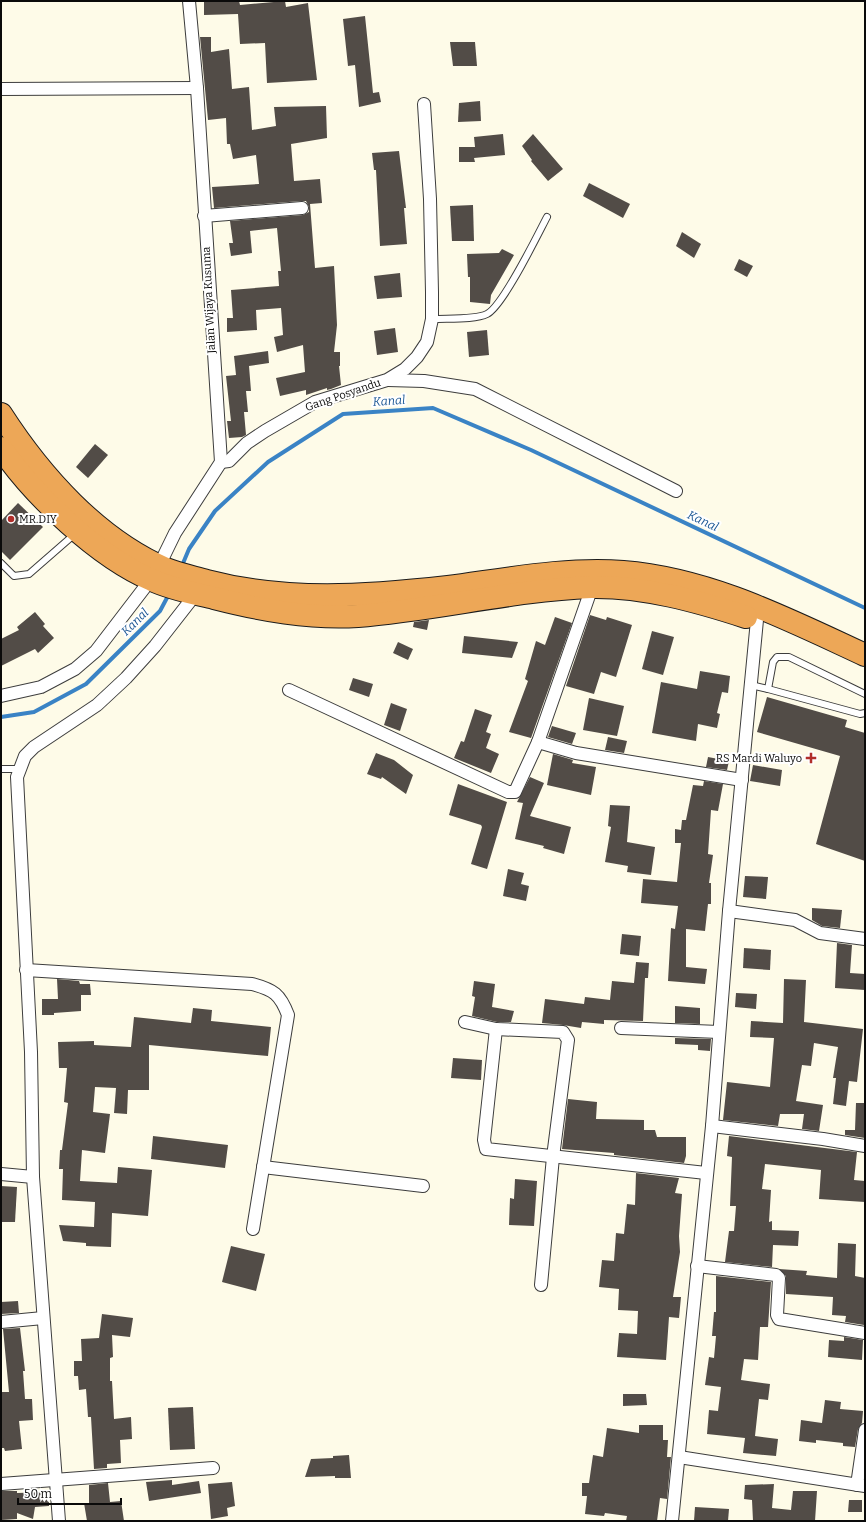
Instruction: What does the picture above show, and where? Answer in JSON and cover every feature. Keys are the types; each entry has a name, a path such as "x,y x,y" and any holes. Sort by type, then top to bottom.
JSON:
{"highway":[{"path":"1,414 36,463 62,493 109,533 176,580 261,591 317,596 391,593 584,572 621,571 641,583 757,620 865,671"},
{"path":"1,448 31,486 78,531 111,556 176,580 279,613 310,616 355,616 548,591 683,580 758,605 865,654"}],"street":[{"name":"Jalan Wijaya Kusuma","path":"189,1 197,88 204,216 221,462"},
{"path":"1,89 197,88"},
{"path":"387,380 405,370 417,357 427,342 432,319 430,199 424,104"},
{"path":"204,216 302,208"},
{"path":"387,380 424,381 475,389 676,491"},
{"name":"Gang Posyandu","path":"221,462 229,461 253,439 288,416 315,402 387,380"},
{"path":"58,1521 42,1318 33,1177 31,1060 17,792 19,769 24,756 97,705 126,678 155,646 176,580 175,532 221,462"},
{"path":"1,696 41,687 75,669 176,580"},
{"path":"289,690 512,793 515,792 538,742 592,587"},
{"path":"672,1521 706,1173 712,1126 729,911 757,620"},
{"path":"538,742 576,753 742,780"},
{"path":"729,911 795,920 820,933 865,939"},
{"path":"26,970 252,984 275,992 283,1001 288,1016 253,1230"},
{"path":"465,1022 496,1029 563,1032 568,1040 553,1157 542,1285"},
{"path":"621,1028 719,1032"},
{"path":"496,1029 484,1147 488,1150 706,1173"},
{"path":"712,1126 823,1139 865,1146"},
{"path":"263,1167 423,1186"},
{"path":"1,1174 33,1177"},
{"path":"697,1266 776,1275 779,1278 777,1315 779,1319 865,1333"},
{"path":"1,1322 42,1318"},
{"path":"679,1457 861,1485 865,1430"},
{"path":"1,1484 213,1468"}],"lane":[{"path":"432,319 479,316 487,314 494,309 503,297 547,217"},
{"path":"1,563 14,576 30,574 78,531"},
{"path":"768,689 773,662 777,657 783,656 789,657 865,694"},
{"path":"750,685 860,714 865,713"},
{"path":"1,768 19,769"}],"building":[{"path":"204,1 239,1 240,5 285,1 286,7 308,3 317,80 267,83 265,43 240,44 238,14 204,15"},
{"path":"365,16 373,93 379,92 381,102 359,107 355,65 348,66 343,19"},
{"path":"200,37 211,37 211,52 229,49 232,89 249,87 252,130 276,126 274,107 326,106 327,138 291,144 294,181 320,179 322,203 310,204 315,268 334,266 337,325 334,352 340,352 339,366 341,385 331,389 327,390 327,388 306,395 306,390 280,396 276,378 305,372 303,345 277,352 274,337 283,335 281,308 256,310 257,330 227,332 227,318 233,318 231,290 279,286 278,271 281,271 277,228 250,231 252,253 231,256 229,243 233,243 230,221 303,215 309,212 309,207 306,201 301,201 214,208 212,187 259,184 256,155 233,159 230,144 227,144 226,118 208,120"},
{"path":"450,42 475,42 477,66 453,66"},
{"path":"480,101 481,121 458,122 459,103"},
{"path":"503,134 505,155 474,158 475,162 459,162 459,147 475,147 474,137"},
{"path":"533,134 563,169 548,181 531,161 532,160 522,146"},
{"path":"399,151 406,208 404,208 407,244 380,246 376,170 374,170 372,153"},
{"path":"589,183 630,204 623,218 583,196"},
{"path":"473,205 474,241 452,241 450,206"},
{"path":"682,232 701,244 694,258 676,246"},
{"path":"502,249 514,255 491,295 490,304 470,302 470,277 468,277 467,254 499,253"},
{"path":"739,259 753,266 747,277 734,270"},
{"path":"400,273 402,297 377,299 374,276"},
{"path":"395,328 398,352 377,355 374,331"},
{"path":"487,330 489,355 469,357 467,332"},
{"path":"268,351 269,363 249,366 251,391 246,391 248,412 244,412 246,435 242,437 229,438 227,421 231,421 226,376 236,375 234,356"},
{"path":"95,444 108,455 88,478 76,467"},
{"path":"18,503 43,527 10,560 1,551 1,521"},
{"path":"35,612 45,624 43,626 54,638 38,653 35,649 1,666 1,639 19,630 17,627"},
{"path":"590,615 606,620 607,617 632,625 616,677 601,672 594,694 566,686"},
{"path":"555,617 572,623 531,738 509,732 528,681 525,679 536,641 545,645"},
{"path":"429,620 427,630 413,627 414,622"},
{"path":"652,631 674,637 663,675 642,669"},
{"path":"464,636 518,642 512,658 462,653"},
{"path":"398,642 413,649 408,660 393,653"},
{"path":"700,671 730,676 728,693 722,692 717,713 720,714 717,728 698,724 696,741 652,733 661,682 697,689"},
{"path":"353,678 373,684 369,697 349,690"},
{"path":"767,697 847,720 845,727 865,733 865,861 816,844 840,756 757,732"},
{"path":"589,698 624,706 617,736 583,730"},
{"path":"391,703 407,709 400,731 384,725"},
{"path":"475,709 492,715 486,732 491,734 486,748 499,754 491,773 454,758 461,741 464,742"},
{"path":"552,726 576,733 572,744 548,737"},
{"path":"608,737 627,741 624,753 605,750"},
{"path":"376,753 394,760 413,775 406,794 382,777 381,779 367,774"},
{"path":"553,754 573,760 572,763 596,767 591,795 547,785"},
{"path":"708,757 729,761 727,770 706,767"},
{"path":"753,765 782,770 780,786 750,781"},
{"path":"530,777 544,783 530,816 571,827 564,854 543,848 544,846 515,839 523,803 517,802"},
{"path":"704,781 723,784 718,811 711,810 708,854 713,855 709,883 711,883 711,904 708,904 705,931 686,929 686,967 707,969 705,984 668,981 671,928 675,929 678,906 641,903 643,879 677,882 681,843 675,843 675,829 681,830 682,820 686,820 693,785 703,786"},
{"path":"458,784 507,802 487,869 471,864 482,827 481,825 449,815"},
{"path":"610,805 630,806 627,842 655,847 651,875 627,872 628,866 605,862 611,827 608,826"},
{"path":"508,869 524,873 521,884 529,886 526,901 503,896"},
{"path":"745,876 768,877 766,899 743,897"},
{"path":"812,908 842,910 840,928 822,926 812,920"},
{"path":"622,934 641,936 639,956 620,954"},
{"path":"837,943 852,945 850,973 865,974 865,990 835,988"},
{"path":"744,948 771,950 770,970 743,968"},
{"path":"636,962 649,963 648,978 645,978 643,1021 604,1020 604,1024 582,1022 581,1028 542,1023 545,999 584,1004 585,997 610,1000 612,981 634,983"},
{"path":"57,979 79,981 80,984 90,984 91,995 81,995 81,1011 54,1013 54,1015 42,1015 42,999 58,999"},
{"path":"784,979 806,980 804,1022 863,1029 857,1082 849,1081 846,1106 833,1104 836,1078 833,1078 838,1047 814,1043 811,1066 802,1065 796,1101 823,1105 819,1131 802,1129 804,1114 780,1114 778,1126 723,1120 727,1082 770,1087 774,1038 750,1037 751,1021 783,1023"},
{"path":"474,981 495,984 492,1007 514,1011 511,1022 497,1022 472,1016 475,997 472,996"},
{"path":"736,993 757,994 756,1009 735,1007"},
{"path":"675,1006 700,1008 700,1024 675,1023"},
{"path":"193,1008 212,1010 211,1021 271,1027 268,1056 149,1045 149,1090 128,1090 127,1114 114,1113 116,1088 95,1087 93,1112 110,1114 105,1153 82,1150 80,1181 117,1183 118,1167 152,1170 148,1216 112,1213 111,1247 86,1246 86,1243 63,1241 59,1225 94,1227 95,1202 62,1200 63,1169 59,1169 60,1150 62,1150 68,1103 64,1102 67,1068 59,1068 58,1042 94,1041 94,1045 131,1047 134,1017 191,1023"},
{"path":"675,1038 711,1039 710,1051 698,1050 698,1045 675,1044"},
{"path":"453,1058 482,1060 481,1080 451,1078"},
{"path":"568,1099 597,1102 596,1119 644,1120 644,1130 655,1130 657,1137 686,1137 686,1156 684,1163 614,1155 614,1153 562,1149"},
{"path":"856,1103 865,1103 865,1138 845,1135 845,1130 855,1130"},
{"path":"153,1136 228,1145 225,1168 151,1159"},
{"path":"729,1136 857,1152 854,1180 865,1181 865,1202 819,1199 821,1170 765,1164 762,1189 771,1190 769,1222 772,1221 772,1230 799,1231 798,1246 773,1245 772,1267 725,1262 729,1231 734,1231 736,1206 730,1206 732,1157 727,1156"},
{"path":"636,1173 679,1178 675,1193 682,1194 679,1236 680,1252 673,1297 681,1297 679,1318 669,1317 666,1360 617,1357 619,1333 637,1334 638,1311 618,1310 619,1289 599,1287 602,1260 614,1261 616,1233 624,1234 627,1204 635,1205"},
{"path":"515,1179 537,1181 534,1226 509,1225 510,1198 514,1199"},
{"path":"1,1186 17,1187 15,1222 1,1222"},
{"path":"838,1243 856,1244 855,1276 865,1278 864,1325 845,1322 846,1316 832,1315 833,1297 786,1294 786,1276 779,1269 807,1271 806,1275 837,1278"},
{"path":"231,1246 265,1254 256,1291 222,1282"},
{"path":"716,1276 771,1282 768,1327 760,1327 758,1360 744,1359 741,1380 770,1384 768,1400 759,1399 755,1436 778,1439 776,1456 743,1453 745,1438 707,1434 709,1410 718,1411 721,1387 705,1385 709,1357 714,1358 716,1336 712,1336 714,1312 716,1312"},
{"path":"18,1301 19,1313 1,1314 1,1302"},
{"path":"102,1314 133,1318 130,1337 112,1335 113,1357 110,1358 110,1381 112,1381 114,1419 131,1417 132,1439 120,1440 121,1463 107,1464 107,1468 94,1469 91,1417 88,1417 86,1389 79,1390 78,1376 74,1376 74,1361 82,1361 81,1339 99,1338"},
{"path":"20,1328 25,1371 23,1371 25,1399 32,1399 33,1420 19,1421 22,1449 5,1451 4,1448 1,1448 1,1392 9,1392 3,1329"},
{"path":"844,1337 863,1340 862,1360 828,1357 829,1340 844,1341"},
{"path":"623,1394 646,1394 647,1405 623,1406"},
{"path":"825,1400 841,1402 840,1409 863,1411 862,1423 858,1429 855,1447 843,1446 843,1443 816,1440 816,1443 799,1441 801,1420 822,1423"},
{"path":"193,1407 195,1449 170,1450 168,1408"},
{"path":"639,1425 663,1425 663,1440 668,1440 667,1457 671,1457 667,1499 660,1498 657,1521 626,1521 627,1516 605,1513 604,1516 585,1514 587,1496 582,1496 582,1483 589,1483 593,1455 603,1457 607,1428 639,1433"},
{"path":"349,1455 351,1478 335,1478 335,1476 305,1477 311,1459 333,1458 333,1456"},
{"path":"172,1480 172,1485 199,1481 201,1493 149,1501 146,1482"},
{"path":"232,1482 235,1506 227,1508 228,1516 211,1519 208,1484"},
{"path":"108,1483 110,1502 121,1501 124,1521 87,1521 84,1503 89,1503 89,1485"},
{"path":"774,1484 772,1508 791,1510 793,1491 817,1491 815,1521 753,1521 752,1500 744,1499 745,1485"},
{"path":"1,1491 17,1491 17,1493 49,1492 49,1506 35,1507 33,1519 17,1513 17,1519 1,1520"},
{"path":"849,1500 862,1500 862,1512 848,1512"},
{"path":"695,1507 729,1509 728,1521 694,1521"}],"waterway":[{"name":"Kanal","path":"181,568 189,549 215,511 268,462 343,414 433,408 531,450 865,608"},
{"name":"Kanal","path":"1,717 34,712 86,684 160,611 169,594"}],"place":[{"name":"MR.DIY","path":"11,519"},
{"name":"RS Mardi Waluyo","path":"811,758"}]}
